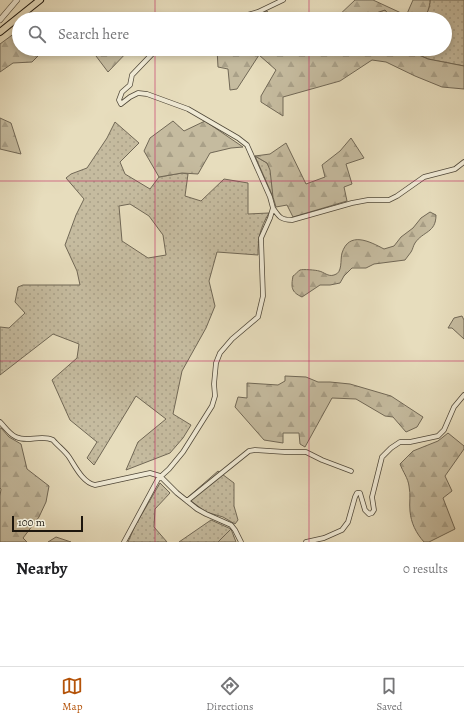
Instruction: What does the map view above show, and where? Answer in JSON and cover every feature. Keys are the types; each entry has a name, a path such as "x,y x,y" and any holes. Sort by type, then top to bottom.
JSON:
{"highway":[{"path":"26,12 40,0"},
{"path":"0,32 12,24"}],"street":[{"path":"0,20 17,0"},
{"path":"258,12 283,0"},
{"path":"150,56 132,75 130,85 122,92 118,100 121,104 138,93 147,94 188,109 238,138 247,145 273,208 280,218 285,220 292,220 352,203 368,200 389,200 424,177 455,169 464,162"},
{"path":"124,542 158,479 169,469 183,452 212,406 215,396 214,384 216,363 220,353 232,339 258,317 263,296 261,238 273,208"},
{"path":"306,542 324,538 342,530 348,522 357,493 360,493 365,510 369,514 372,512 374,510 372,497 382,457 400,442 410,442 438,436 444,430 454,408 464,396"},
{"path":"0,422 18,438 26,439 40,437 53,440 69,456 77,470 91,485 150,474 160,476 197,509 231,525 241,542"},
{"path":"187,501 249,451 306,452 351,471"}],"green space":[{"path":"355,0 373,0 399,12 387,12 385,10 379,12 342,12"},
{"path":"413,0 430,0 428,11 408,12"},
{"path":"430,0 464,0 464,66 428,59 421,56 452,56 452,12 427,12"},
{"path":"12,35 12,56 38,56 32,62 13,63 0,72 0,44"},
{"path":"96,56 123,56 108,72"},
{"path":"217,56 258,56 237,89 230,90 228,69 218,67"},
{"path":"260,56 421,56 428,59 464,66 464,89 442,87 386,62 372,60 340,81 283,97 283,116 261,102 261,96 276,70"},
{"path":"0,118 11,123 21,154 0,149"},
{"path":"173,121 184,131 205,121 243,147 210,153 198,174 182,173 159,177 144,151 150,138"},
{"path":"115,122 139,143 120,162 125,174 150,189 159,177 182,173 188,174 185,196 201,201 224,179 248,183 248,214 269,213 260,233 258,255 217,252 209,281 215,306 206,328 182,371 173,414 191,425 183,438 170,453 126,470 138,442 166,419 136,396 94,465 87,458 97,442 70,420 52,380 77,358 79,344 53,334 0,375 0,327 9,328 25,313 15,302 18,287 23,285 80,285 77,271 65,245 76,215 84,199 66,178 71,174 87,168 107,138","holes":["130,204 149,216 163,235 166,255 148,258 122,241 119,206"]},
{"path":"351,138 364,158 346,164 352,184 344,187 347,201 293,217 287,205 276,207 273,197 270,170 267,163 255,156 270,154 286,143 306,184 325,177 322,165 340,151"},
{"path":"255,156 267,163 271,170 273,197"},
{"path":"430,212 436,215 434,225 418,239 405,260 374,264 366,268 352,268 344,276 340,283 320,285 302,297 294,291 292,286 293,276 300,270 317,271 330,275 337,274 340,269 342,253 345,246 349,242 354,240 366,241 384,249 394,246 401,237 413,228 421,218"},
{"path":"462,316 464,320 464,339 452,328 448,328 454,318"},
{"path":"285,376 306,377 318,382 350,384 391,396 423,417 417,427 406,432 393,417 385,416 356,399 332,398 305,447 300,444 299,433 283,433 283,443 264,440 235,407 238,397 247,398 247,383 278,385 285,381"},
{"path":"0,428 9,437 21,444 27,469 49,486 46,502 39,517 23,538 27,542 0,542"},
{"path":"448,433 464,446 464,449 445,476 452,491 443,498 455,529 429,542 424,542 416,531 411,520 410,493 407,478 400,464 413,451 438,441"},
{"path":"218,471 234,483 234,506 238,520 235,524 223,517 206,512 187,498"},
{"path":"160,483 170,493 155,509 154,527 167,542 128,542 135,526"},
{"path":"211,520 231,529 218,542 179,542"},
{"path":"231,529 236,542 218,542"},
{"path":"56,537 71,542 48,542"}]}
